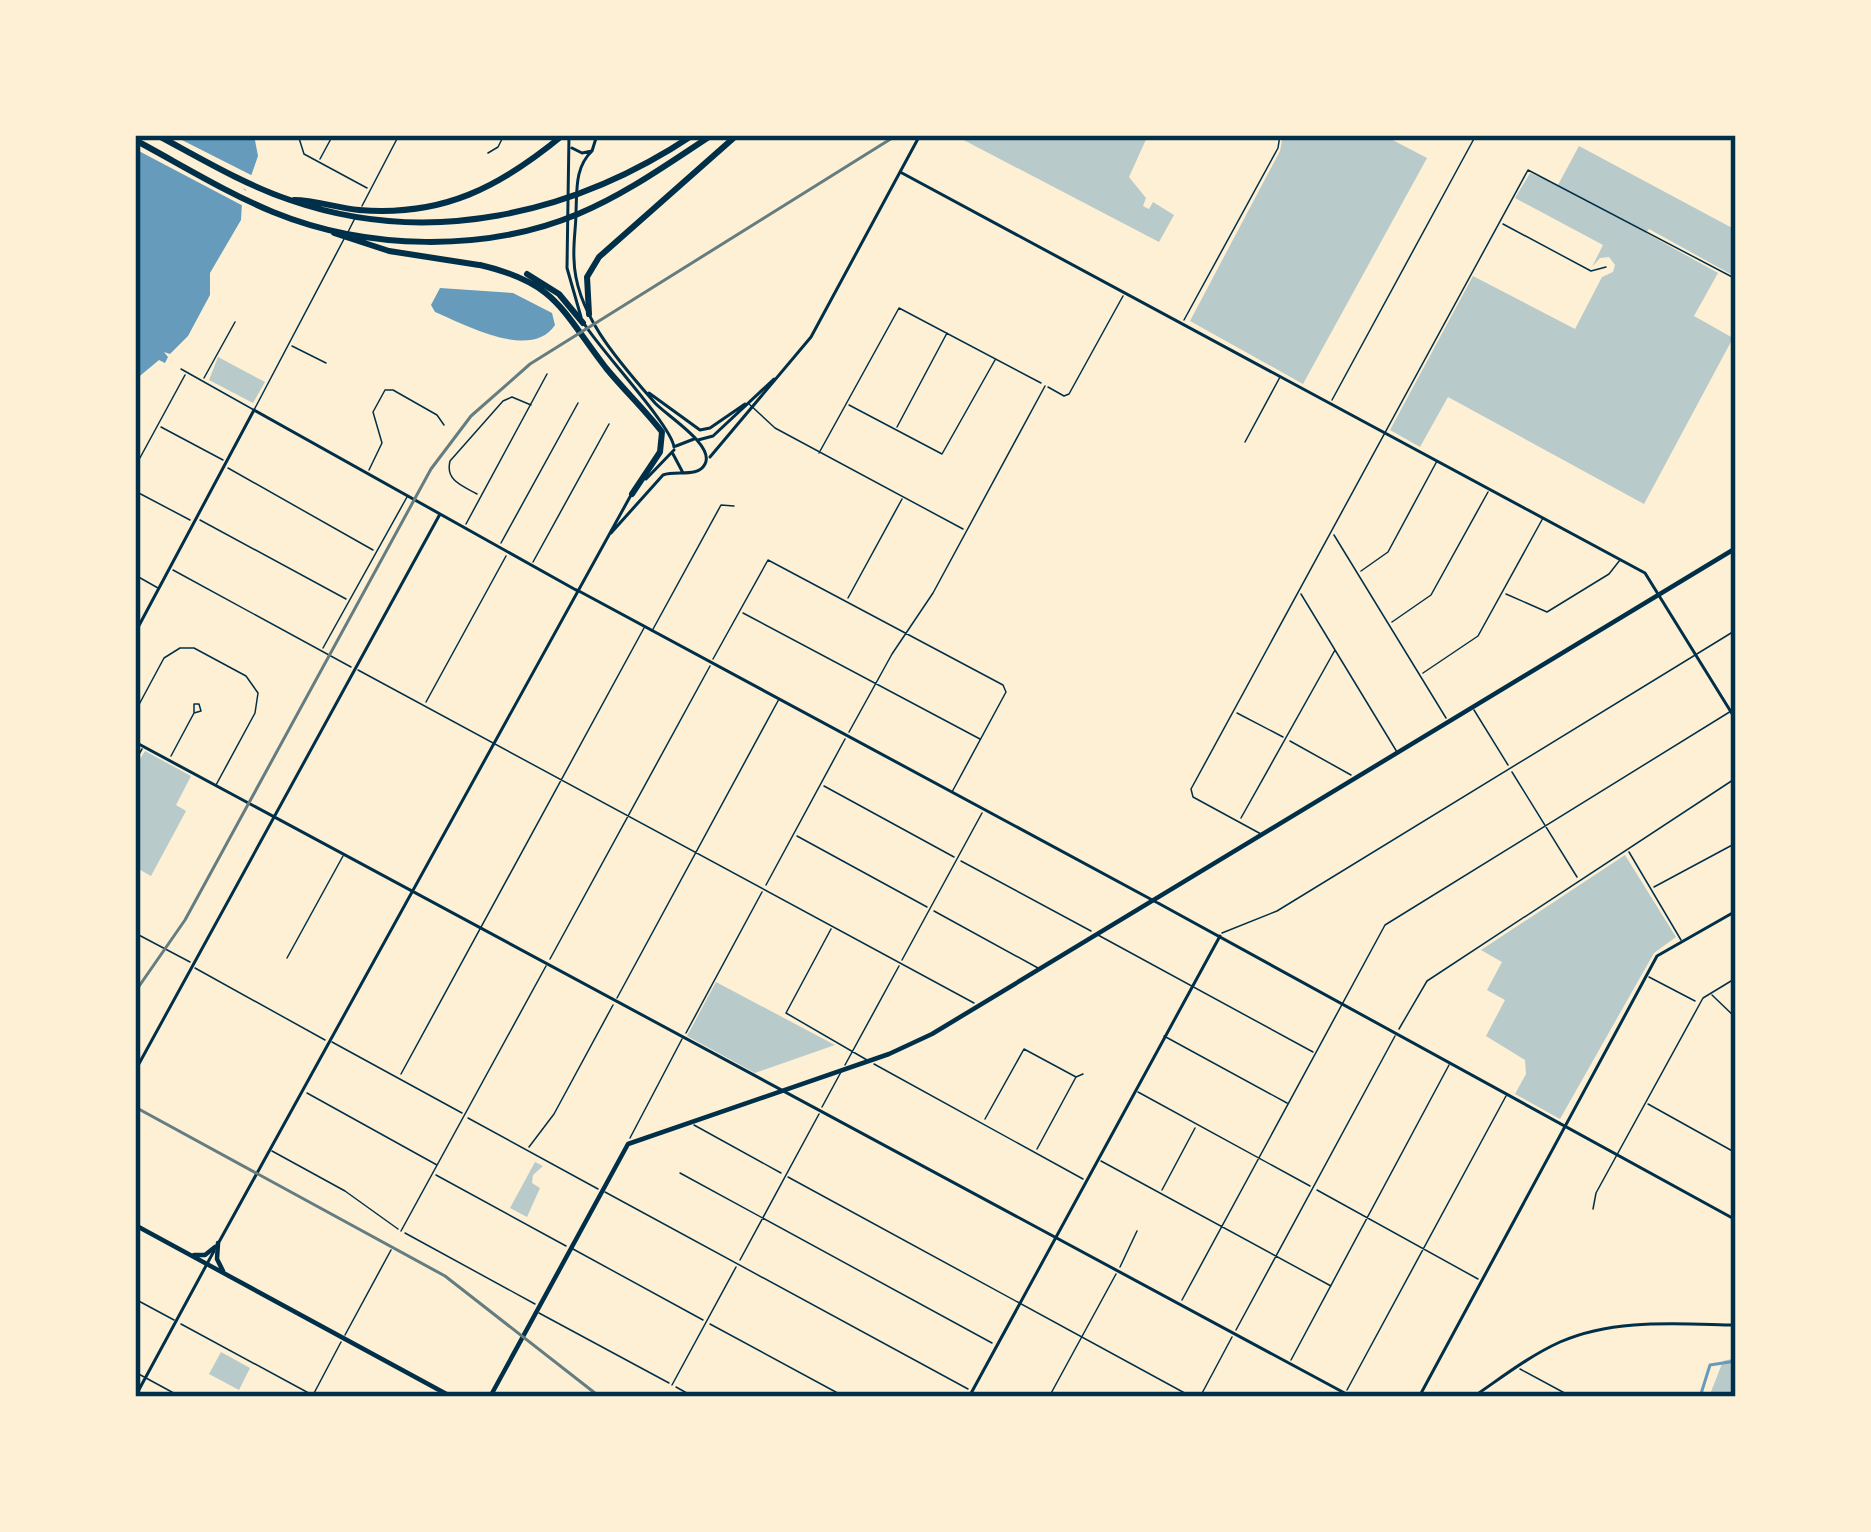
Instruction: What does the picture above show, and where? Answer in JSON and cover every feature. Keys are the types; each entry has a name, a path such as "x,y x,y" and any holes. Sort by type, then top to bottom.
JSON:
{"highway":[{"path":"157,135 290,200 374,220 475,221 554,204 593,190 650,163 693,135"},
{"path":"365,241 456,240 552,224 592,208 712,135"},
{"path":"589,314 587,277 599,257 737,135"},
{"path":"342,212 437,205 478,192 567,137"},
{"path":"135,140 272,212 365,241 514,270 537,279 559,294 583,322"},
{"path":"480,265 520,276 554,298 662,432 661,452 632,494"}],"main road":[{"path":"490,1397 628,1144 915,1043 1100,936 1736,548"},
{"path":"135,1225 452,1397"},
{"path":"183,1251 205,1255 218,1243"},
{"path":"218,1243 218,1264 233,1279"}],"street":[{"path":"298,135 302,152 370,190"},
{"path":"319,162 333,135"},
{"path":"135,633 399,135"},
{"path":"488,153 504,135"},
{"path":"597,135 580,167 574,260 578,288 589,314 647,392 705,447 706,464"},
{"path":"135,1397 632,494 681,441 713,436 780,374 818,326 920,135"},
{"path":"1182,324 1278,148 1280,135"},
{"path":"1330,404 1476,135"},
{"path":"567,137 578,152 592,151"},
{"path":"567,137 567,268 583,322 628,385 670,430 673,460 682,471"},
{"path":"1264,836 1190,793 1529,169 1736,279"},
{"path":"901,172 1646,573 1736,720"},
{"path":"1499,222 1591,271 1606,267"},
{"path":"819,452 899,308 1064,396 1125,293"},
{"path":"202,381 235,322"},
{"path":"895,430 947,332"},
{"path":"288,344 326,363"},
{"path":"846,404 942,454 996,358"},
{"path":"181,369 531,565 1736,1220"},
{"path":"135,467 186,372"},
{"path":"464,528 547,374"},
{"path":"1245,442 1281,376"},
{"path":"628,1144 847,735 1045,386"},
{"path":"367,473 381,446 373,412 385,390 437,415 445,425"},
{"path":"647,392 700,430 748,404"},
{"path":"481,496 453,480 450,461 502,400 512,398 531,405"},
{"path":"499,547 578,403"},
{"path":"748,404 776,428 966,531"},
{"path":"610,535 663,475 692,473 706,464 748,404"},
{"path":"531,565 609,424"},
{"path":"157,425 376,552"},
{"path":"1736,447 1736,458"},
{"path":"1358,573 1388,552 1437,461"},
{"path":"1388,623 1432,595 1490,489"},
{"path":"135,491 350,601"},
{"path":"322,652 407,496"},
{"path":"846,602 903,497"},
{"path":"652,631 721,505 734,506"},
{"path":"135,1072 440,514"},
{"path":"1419,675 1475,640 1544,518"},
{"path":"1331,533 1448,722"},
{"path":"424,705 508,552"},
{"path":"401,1231 768,560 1006,688 952,792"},
{"path":"1503,592 1547,612 1609,574 1621,560"},
{"path":"169,568 979,1006"},
{"path":"135,575 159,588"},
{"path":"1299,591 1398,754"},
{"path":"740,611 981,740"},
{"path":"399,1078 645,627"},
{"path":"971,1394 1220,936 1277,911 1736,630"},
{"path":"135,712 164,658 180,648 199,650 250,679 258,693 257,708 216,785"},
{"path":"1240,822 1334,650"},
{"path":"527,1150 554,1114 778,699"},
{"path":"1472,707 1580,881"},
{"path":"1180,1303 1387,923 1734,710"},
{"path":"1233,711 1357,778"},
{"path":"169,760 194,713"},
{"path":"135,742 1352,1397"},
{"path":"135,761 143,746"},
{"path":"1200,1397 1427,981 1736,778"},
{"path":"821,784 1315,1054"},
{"path":"672,1385 984,809"},
{"path":"794,834 1041,970"},
{"path":"1651,888 1736,843"},
{"path":"1628,849 1682,940"},
{"path":"287,958 344,854"},
{"path":"1419,1397 1660,952 1736,910"},
{"path":"832,926 786,1013 1087,1180"},
{"path":"135,933 983,1397"},
{"path":"1646,975 1700,1004"},
{"path":"1593,1209 1616,1154 1700,1004 1710,992 1736,978"},
{"path":"1710,992 1736,1018"},
{"path":"1164,1036 1288,1104"},
{"path":"982,1123 1024,1048 1076,1077"},
{"path":"1289,1363 1450,1063"},
{"path":"1036,1153 1076,1077 1083,1074"},
{"path":"1736,1083 1736,1091"},
{"path":"304,1090 437,1165"},
{"path":"1135,1090 1481,1281"},
{"path":"1346,1394 1507,1095"},
{"path":"1645,1102 1736,1153"},
{"path":"691,1122 1192,1397"},
{"path":"1160,1193 1197,1124"},
{"path":"270,1149 345,1191 401,1231 694,1397"},
{"path":"1098,1159 1331,1286"},
{"path":"432,1173 845,1397"},
{"path":"680,1173 997,1345"},
{"path":"1049,1397 1137,1231"},
{"path":"135,1299 314,1396 391,1250"},
{"path":"1473,1397 1557,1343 1603,1329 1736,1325"},
{"path":"1517,1367 1572,1397"},
{"path":"135,1372 181,1397"},
{"path":"832,1397 835,1391"}],"shaded area":[{"path":"954,135 1148,135 1129,177 1146,198 1143,206 1149,209 1153,202 1174,215 1159,242"},
{"path":"1283,135 1383,135 1427,158 1303,384 1190,321 1280,151"},
{"path":"1579,146 1736,230 1736,277 1649,229 1646,233 1718,273 1694,316 1733,338 1644,504 1448,397 1420,447 1390,430 1473,276 1575,329 1602,277 1613,272 1615,265 1609,257 1600,258 1592,267 1603,245 1515,198 1530,173 1558,185"},
{"path":"218,357 265,382 253,403 209,380"},
{"path":"145,751 191,776 176,805 186,811 151,876 135,867 135,767"},
{"path":"1625,855 1676,937 1654,953 1560,1119 1515,1094 1526,1074 1525,1060 1486,1036 1505,1000 1487,990 1502,962 1481,950"},
{"path":"716,982 835,1045 755,1073 687,1036"},
{"path":"535,1162 543,1166 533,1175 532,1183 540,1188 527,1217 510,1208"},
{"path":"221,1352 250,1368 239,1390 209,1374"},
{"path":"1736,1358 1736,1397 1709,1397 1723,1361"}],"water":[{"path":"135,135 254,135 258,156 242,202 241,220 210,273 210,295 188,336 170,354 164,352 165,363 159,360 135,380"},
{"path":"440,288 513,293 552,313 555,325 530,340 498,337 435,312 431,305"}],"pier":[{"path":"135,135 172,135 259,179 253,193 242,188 252,195 249,209 135,149"}],"waterway":[{"path":"1700,1397 1710,1365 1736,1361"}],"railway":[{"path":"135,992 185,920 431,469 471,416 530,364 897,135"},
{"path":"135,1107 445,1276 600,1397"}]}
